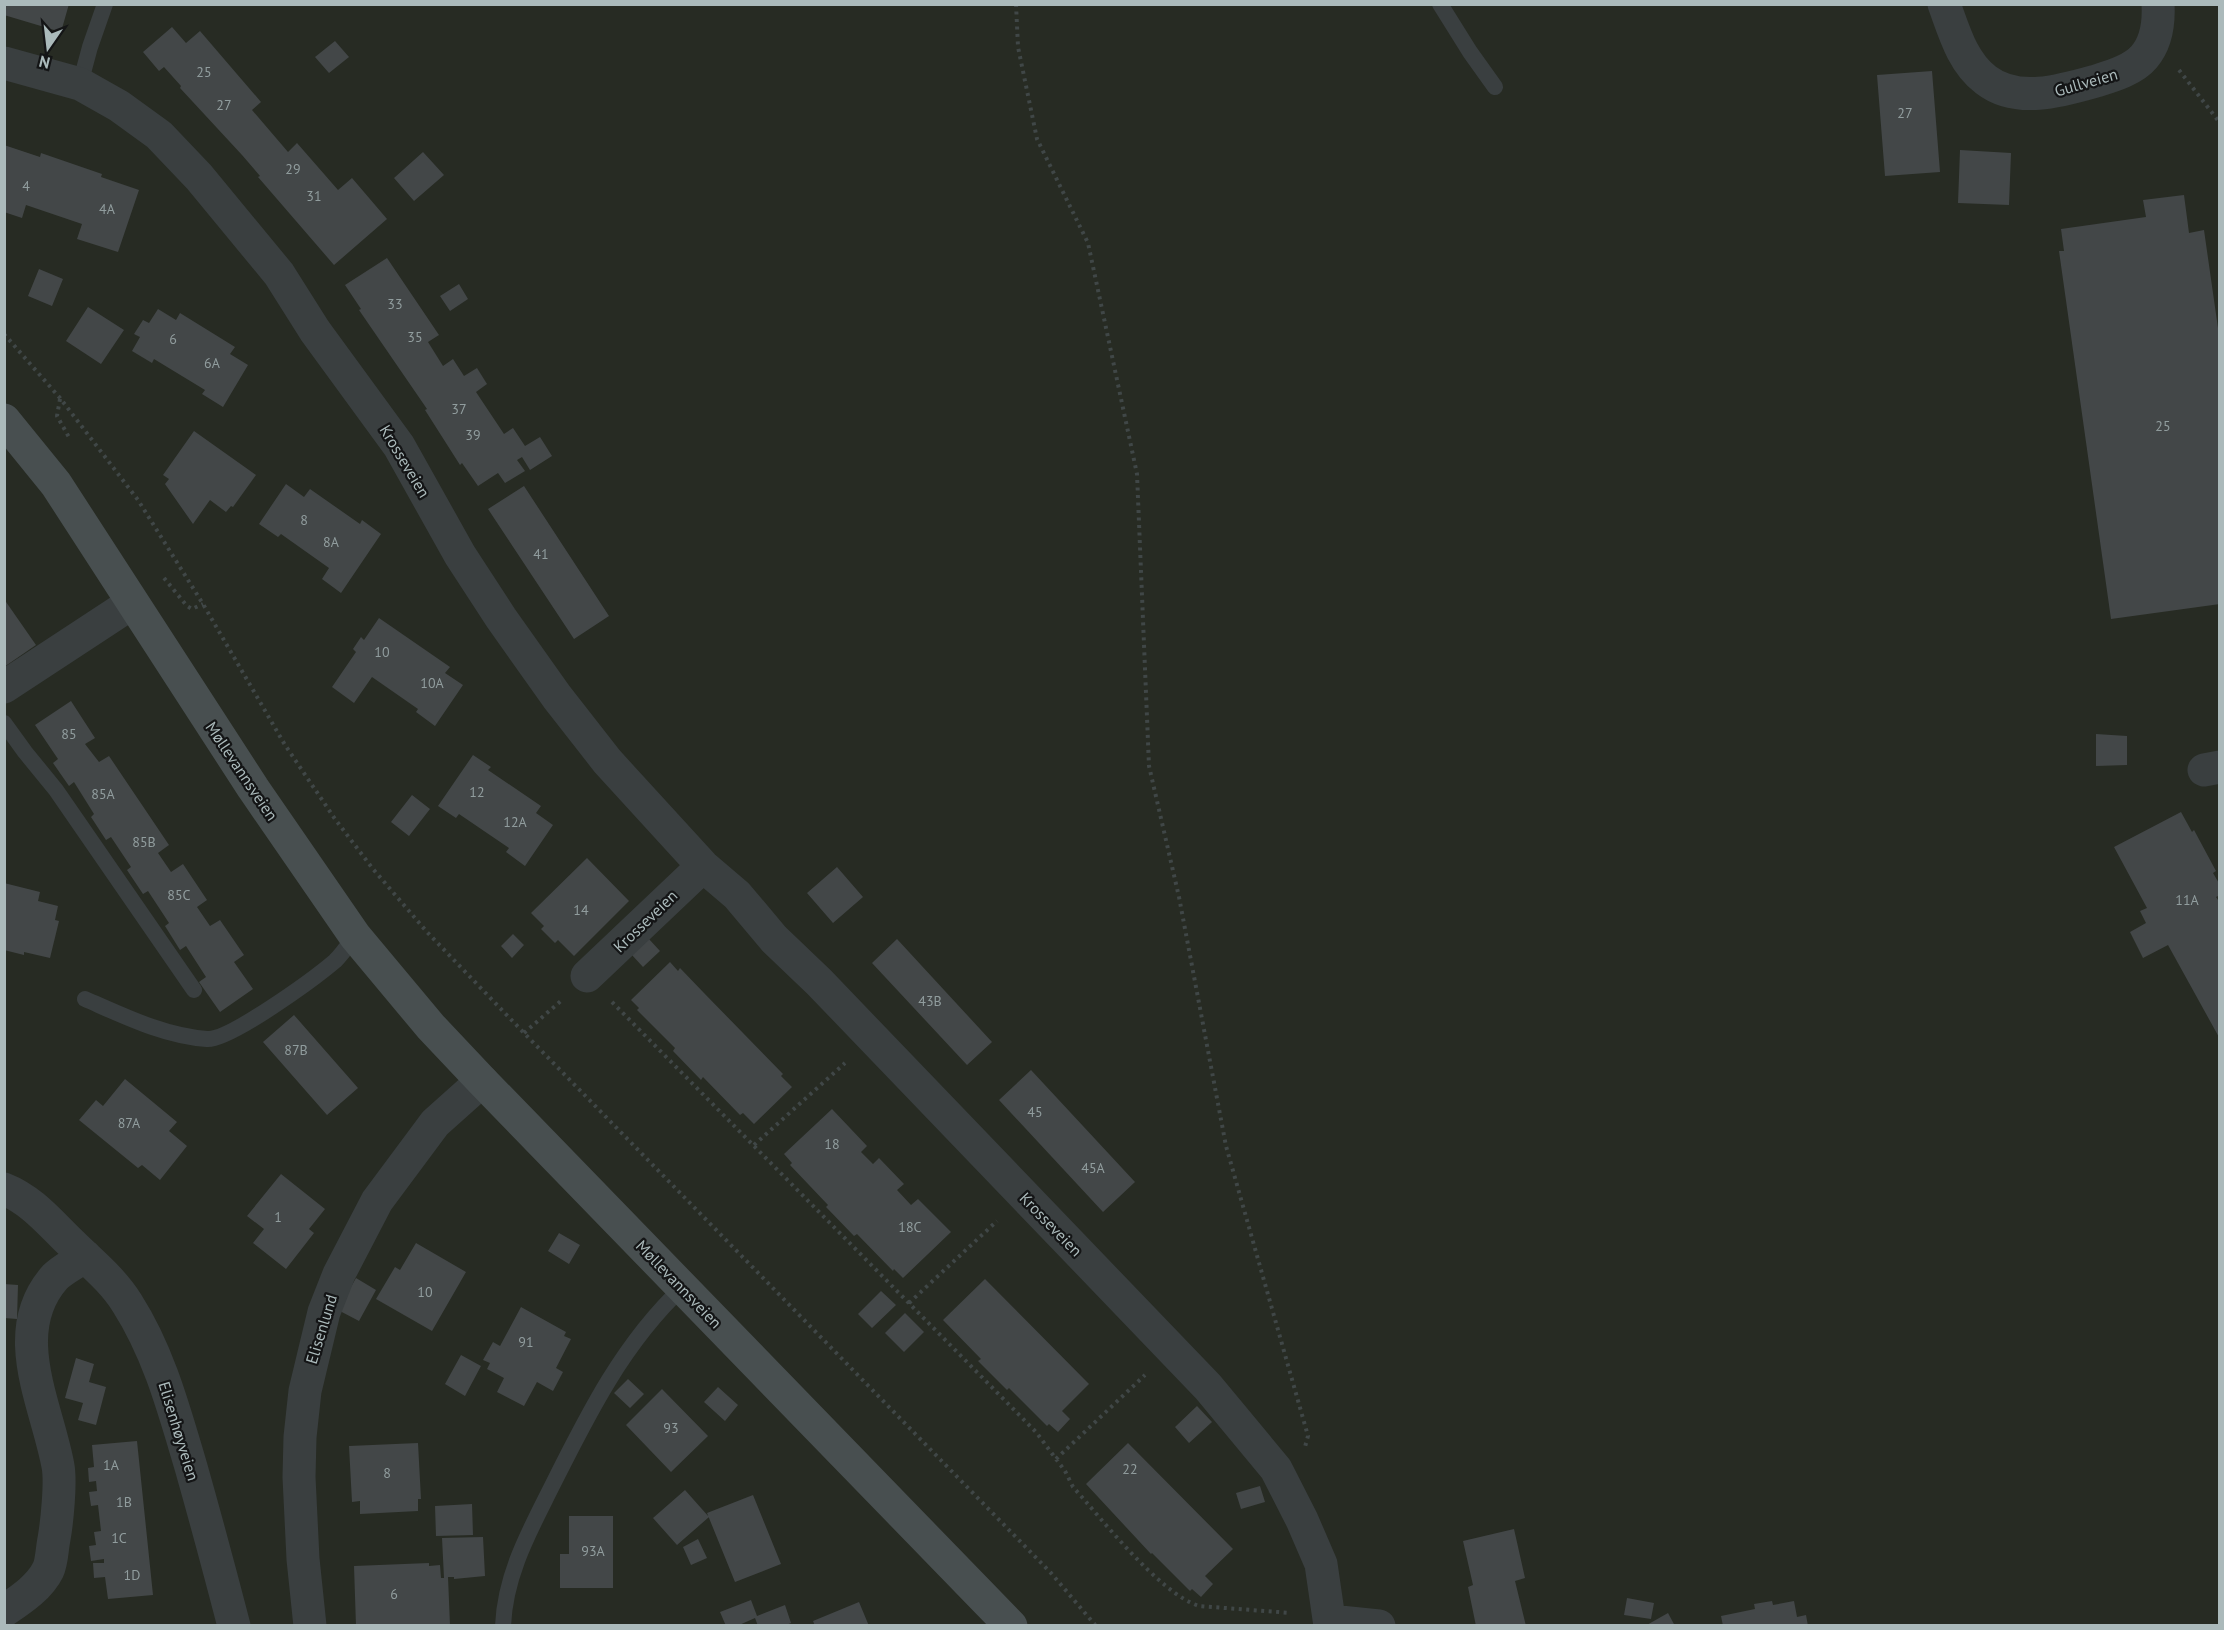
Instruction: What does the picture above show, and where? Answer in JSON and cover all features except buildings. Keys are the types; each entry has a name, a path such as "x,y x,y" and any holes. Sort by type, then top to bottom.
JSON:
{"main road":[{"name":"Møllevannsveien","path":"4,420 56,484 246,779 355,936 431,1027 482,1081 1011,1626"}],"street":[{"name":"Gullveien","path":"1944,4 1956,38 1978,73 1998,87 2023,93 2064,90 2118,74 2146,55 2157,19"},
{"name":"Krosseveien","path":"4,63 80,84 119,106 159,135 199,177 279,274 315,331 399,446 460,555 557,697 607,761 703,866 737,895 774,939 1208,1387 1276,1469 1321,1564 1330,1623"},
{"path":"4,687 132,603"},
{"name":"Krosseveien","path":"587,976 703,866"},
{"name":"Elisenlund","path":"310,1626 303,1558 299,1477 300,1437 304,1391 324,1312 339,1274 377,1201 435,1123 482,1081"},
{"name":"Elisenhøyveien","path":"4,1189 42,1212 101,1270 126,1302 150,1344 168,1387 234,1626"},
{"path":"4,1611 29,1593 48,1570 56,1530 58,1468 34,1371 30,1345 33,1318 42,1296 56,1276 85,1256"},
{"path":"1330,1623 1379,1626"}],"lane":[{"path":"80,84 105,4"},
{"path":"1440,4 1495,87"},
{"path":"4,723 56,790 194,990"},
{"path":"85,999 157,1030 209,1040 232,1032 302,986 336,960 355,936"},
{"path":"503,1626 506,1596 520,1552 576,1436 604,1388 646,1325 683,1287"}],"path":[{"path":"1016,4 1018,47 1037,139 1088,243 1137,474 1149,766 1179,897 1226,1146 1308,1436 1290,1496"},
{"path":"2157,19 2186,81 2220,123"},
{"path":"4,334 60,398 118,471 203,604 285,745 335,819 373,869 428,932 524,1033 1052,1573 1096,1626"},
{"path":"160,572 186,606 192,609 203,604"},
{"path":"524,1033 587,976 1036,1432 1073,1487 1160,1582 1190,1603 1199,1606 1298,1614 1330,1623"},
{"path":"754,1146 872,1038"},
{"path":"909,1303 1024,1196"},
{"path":"1056,1459 1172,1350"}],"shaded area":[{"path":"5,5 2219,5 2219,1625 5,1626"}]}
